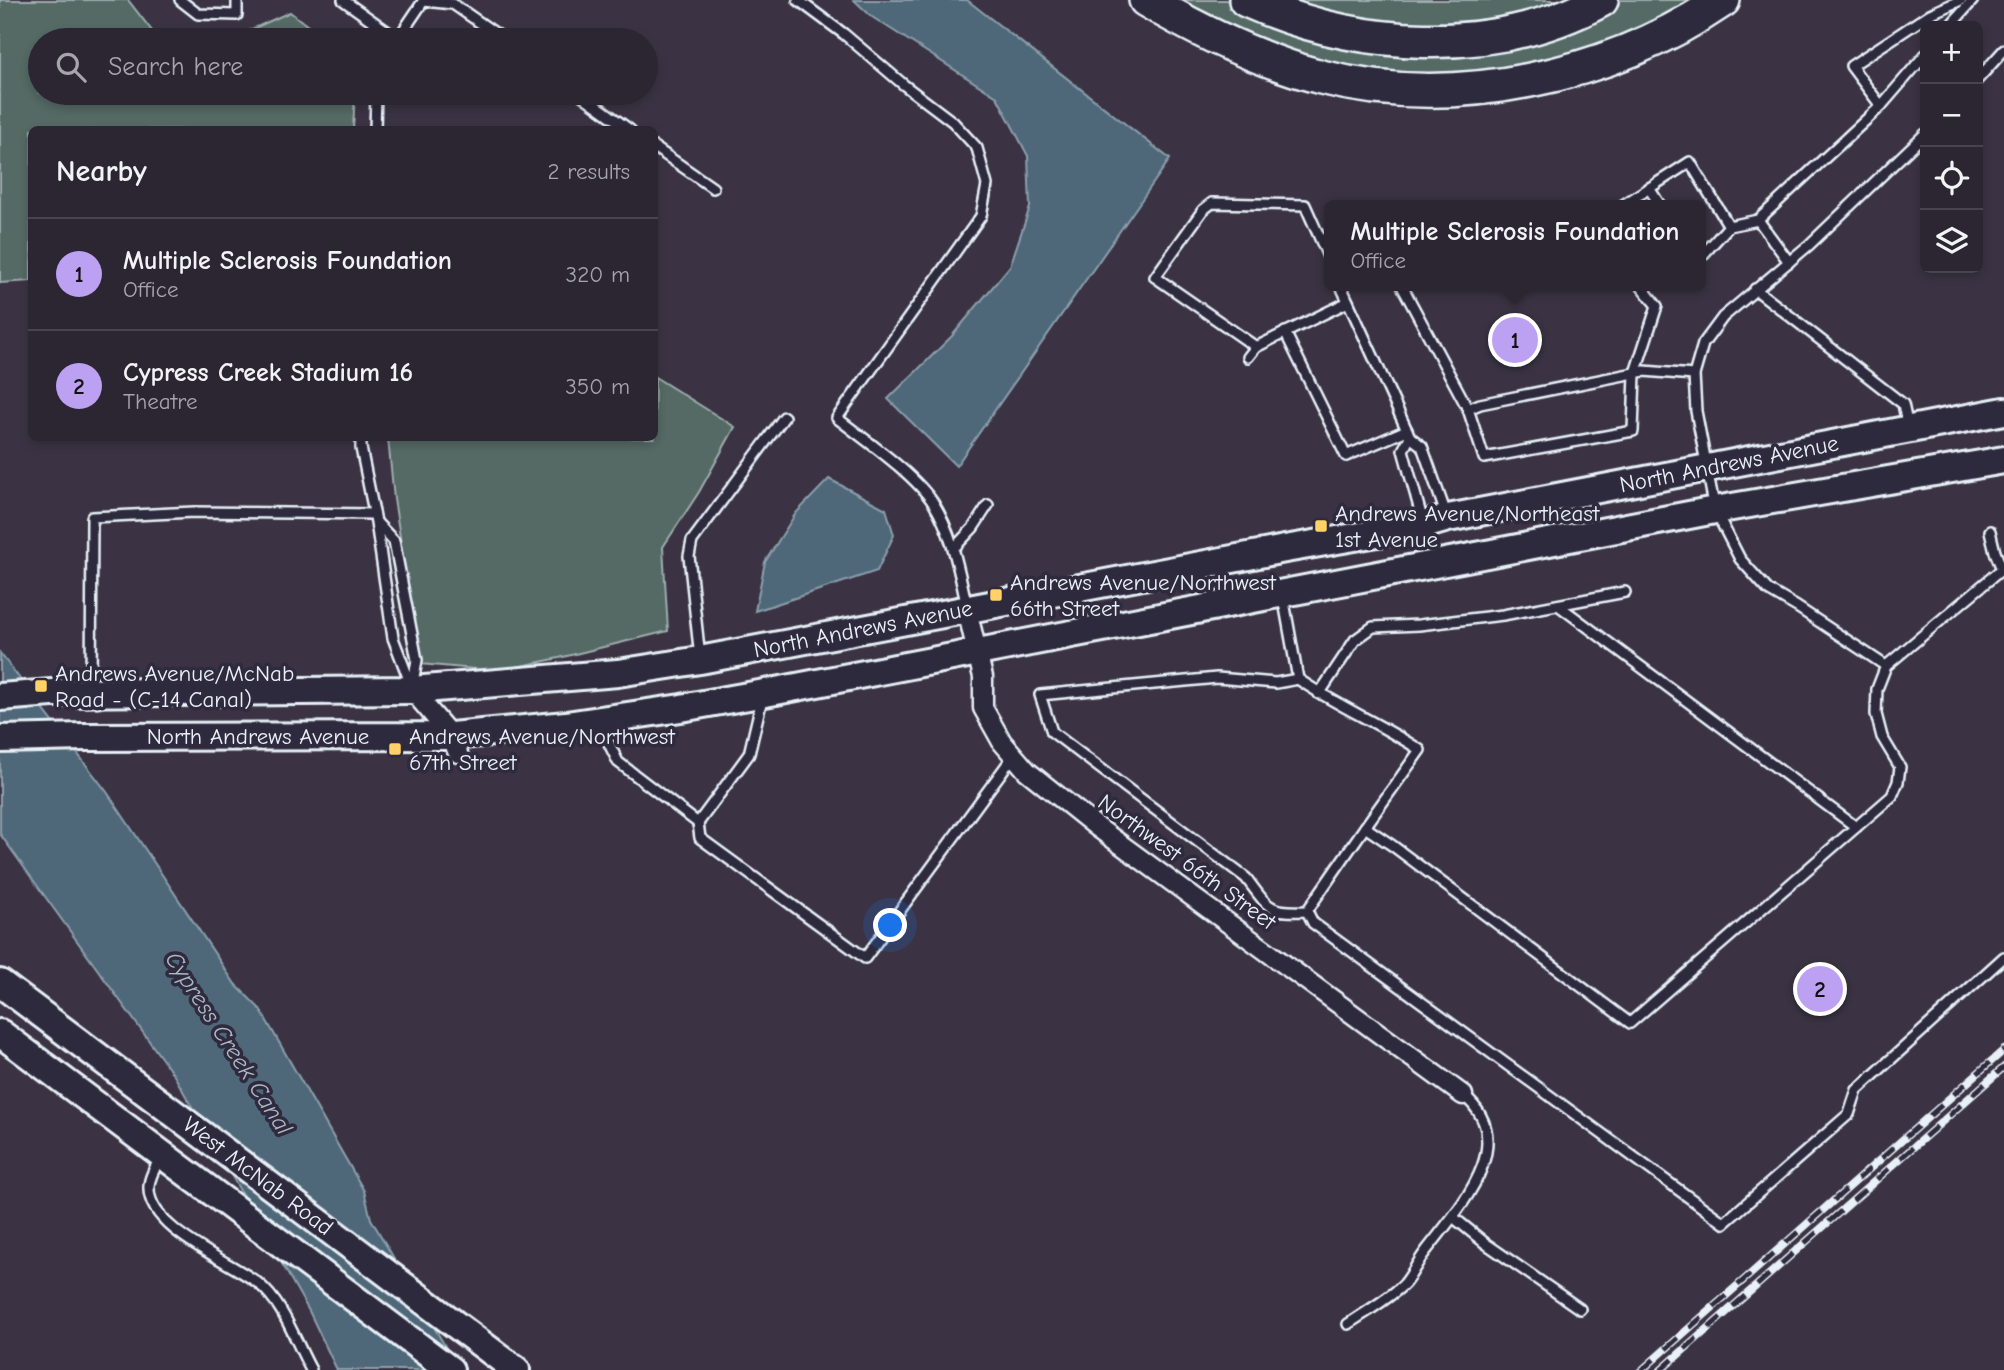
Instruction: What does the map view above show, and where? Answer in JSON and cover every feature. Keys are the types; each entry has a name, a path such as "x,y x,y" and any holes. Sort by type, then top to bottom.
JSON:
{"highway":[{"path":"1146,0 1226,44 1279,64 1321,77 1353,83 1419,89 1484,86 1549,76 1580,68 1607,60 1670,33 1723,0"},
{"path":"1246,0 1316,26 1364,35 1445,41 1517,33 1564,18 1601,0"}],"main road":[{"name":"North Andrews Avenue","path":"0,697 52,693 412,690 618,673 967,610 2004,411"},
{"name":"North Andrews Avenue","path":"0,739 84,737 455,744 764,694 1715,510 2004,460"},
{"name":"West McNab Road","path":"0,983 516,1370"},
{"name":"West McNab Road","path":"0,1033 450,1370"},
{"path":"91,1101 114,1069"}],"street":[{"name":"Northwest 66th Street","path":"967,610 983,677 983,708 1002,742 1027,771 1097,827 1463,1095"},
{"path":"412,690 455,744"}],"lane":[{"path":"180,0 198,14 237,15 237,0"},
{"path":"197,0 198,14"},
{"path":"343,0 382,28"},
{"path":"406,28 424,0 453,4 488,28"},
{"path":"798,0 953,122 977,148 987,185 981,216 837,418 911,478 934,504 954,548 967,610"},
{"path":"1881,106 1851,66 1930,14 1962,0"},
{"path":"1954,21 1973,0"},
{"path":"1983,74 2003,54"},
{"path":"1706,251 1729,226 1758,220 1881,106 1920,61"},
{"path":"375,126 376,105"},
{"path":"596,105 624,126"},
{"path":"1886,666 1768,590 1740,559 1715,510 1696,411 1694,375 1703,344 1723,317 1809,245 1920,139"},
{"path":"658,150 713,188"},
{"path":"1631,200 1690,162 1729,226"},
{"path":"1649,188 1657,200"},
{"path":"1255,347 1155,277 1203,210 1212,203 1305,205 1324,249"},
{"path":"1758,220 1789,262"},
{"path":"1755,289 1903,404 1909,429"},
{"path":"1343,291 1408,434 1422,446 1436,521"},
{"path":"1405,291 1468,410 1485,458 1633,431 1635,373 1657,306 1645,291"},
{"path":"1248,357 1255,347 1348,302"},
{"path":"1285,332 1346,456 1408,434"},
{"path":"1468,410 1480,404 1644,371 1694,375"},
{"path":"701,660 689,556 692,541 784,417"},
{"path":"1408,434 1403,450 1436,521"},
{"path":"361,441 394,638 412,690"},
{"path":"954,548 973,528 988,505"},
{"path":"91,693 92,517 194,512 375,518 394,541 417,660 412,690"},
{"path":"1365,827 1630,1023 1892,796 1900,768 1882,737 1875,715 1877,689 1886,666 2003,570 1990,531"},
{"path":"1319,694 1355,640 1373,627 1419,625 1503,615 1625,592"},
{"path":"1283,594 1298,679 1319,694 1401,737 1420,750 1307,911"},
{"path":"1558,605 1856,827"},
{"path":"1298,679 1276,684 1217,678 1040,695 1052,732 1246,878 1265,903 1280,912 1307,911"},
{"path":"764,694 749,754 698,823 700,838 864,958 1014,755"},
{"path":"598,720 618,762 698,823"},
{"path":"1307,911 1313,923 1724,1223 1849,1114 1857,1090 2004,957"},
{"path":"1349,1324 1404,1284 1424,1252 1461,1208 1483,1167 1488,1136 1475,1104 1463,1095"},
{"path":"162,1154 148,1188 153,1204 184,1238 259,1284 281,1310 311,1370"},
{"path":"1453,1217 1485,1243 1580,1309"}],"green space":[{"path":"0,0 128,0 150,28 28,28 28,105 354,105 353,126 28,126 28,281 0,283"},
{"path":"1173,0 1226,0 1260,17 1349,43 1616,0 1691,0 1660,20 1617,41 1520,69 1412,76 1352,70 1299,58"},
{"path":"1273,0 1584,0 1514,24 1386,28"},
{"path":"290,12 311,28 255,28"},
{"path":"658,379 735,427 699,492 663,547 668,631 559,658 497,671 420,664 394,499 388,441 658,441"}],"water":[{"path":"854,0 967,0 1170,159 956,466 888,399 952,336 1010,266 1030,207 1028,156 997,97 872,17"},
{"path":"829,479 886,509 894,535 877,571 755,611 765,562 796,513"},
{"name":"Cypress Creek Canal","path":"0,653 107,792 235,984 260,1009 364,1191 371,1219 459,1370 337,1370 309,1311 175,1077 0,834"}],"railway":[{"path":"1642,1370 2004,1050"},
{"path":"1661,1370 2004,1067"}],"place":[{"name":"Multiple Sclerosis Foundation","path":"1515,340"},
{"name":"Andrews Avenue/Northeast 1st Avenue","path":"1321,526"},
{"name":"Andrews Avenue/Northwest 66th Street","path":"996,595"},
{"name":"Andrews Avenue/McNab Road - (C-14 Canal)","path":"41,686"},
{"name":"Andrews Avenue/Northwest 67th Street","path":"395,749"},
{"name":"Cypress Creek Stadium 16","path":"1820,989"}]}
